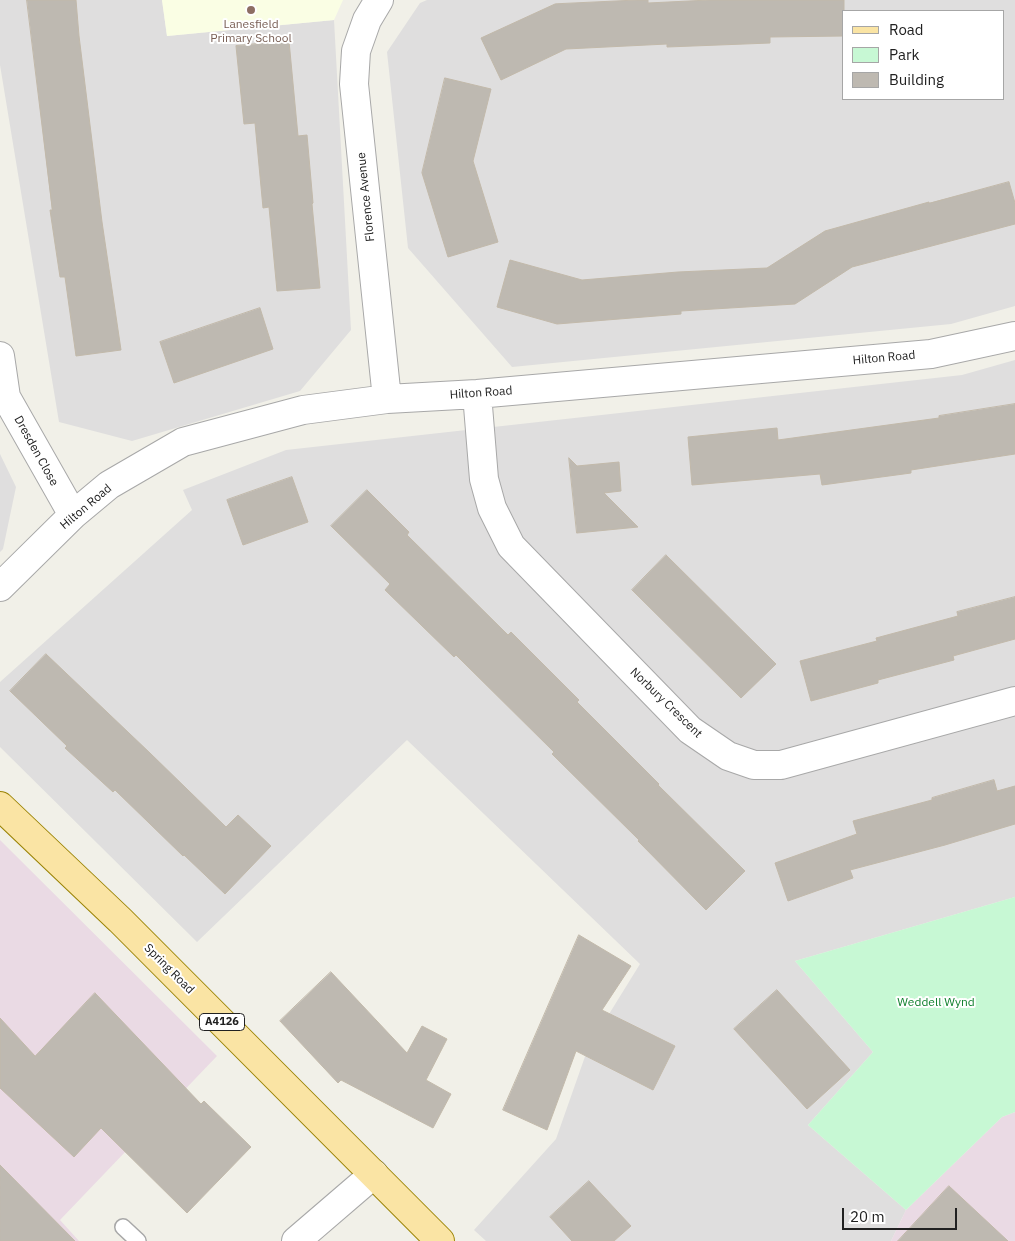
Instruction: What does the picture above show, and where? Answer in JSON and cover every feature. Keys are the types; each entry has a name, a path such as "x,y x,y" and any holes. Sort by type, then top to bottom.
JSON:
{"main road":[{"name":"Spring Road","path":"0,806 120,920 440,1241"}],"street":[{"name":"Florence Avenue","path":"379,0 367,20 356,51 354,84 387,399"},
{"name":"Hilton Road","path":"0,587 72,516 109,485 183,442 303,410 387,399 477,394 931,354 1015,336"},
{"name":"Dresden Close","path":"0,356 6,397 72,516"},
{"name":"Norbury Crescent","path":"477,394 484,479 492,508 511,546 690,730 728,756 754,765 781,765 1015,701"},
{"path":"296,1241 374,1174"}],"lane":[{"path":"124,1227 138,1241"}],"shaded area":[{"path":"0,0 162,0 167,36 334,20 351,330 300,391 132,441 59,422 0,65"},
{"name":"Lanesfield Primary School","path":"162,0 343,0 334,20 167,36"},
{"path":"427,0 1015,0 1015,306 951,324 512,367 408,248 387,52 420,3"},
{"path":"1015,360 1015,897 795,961 873,1052 808,1125 906,1210 891,1241 486,1241 474,1230 556,1139 588,1048 640,964 407,740 197,942 0,747 0,682 192,510 183,490 286,450 962,375"},
{"path":"0,454 16,487 3,549 0,552"},
{"path":"0,840 217,1056 60,1220 79,1241 0,1241"},
{"path":"1015,1112 1015,1241 891,1241 906,1210 1002,1117"}],"green space":[{"name":"Weddell Wynd","path":"1015,897 1015,1112 1002,1117 906,1210 808,1125 873,1052 795,961"}],"building":[{"path":"27,0 76,0 102,222 121,350 76,356 65,277 60,277 50,210 52,210"},
{"path":"637,0 648,0 648,3 709,0 844,0 844,10 842,10 842,36 770,37 770,43 667,47 667,44 566,49 501,80 481,38 555,4"},
{"path":"289,41 298,136 307,135 320,288 277,291 269,207 263,208 255,123 244,124 236,46"},
{"path":"445,78 491,89 473,161 498,242 448,257 422,173"},
{"path":"1009,182 1015,203 1015,224 852,267 795,304 681,311 681,314 557,324 497,307 510,260 582,280 678,272 767,268 825,231"},
{"path":"260,308 273,349 174,383 160,342"},
{"path":"1015,404 1015,454 911,470 911,473 822,485 820,474 692,485 688,437 777,428 778,440 939,418 939,416"},
{"path":"569,458 577,466 619,462 621,491 604,493 638,527 577,533"},
{"path":"292,477 308,522 243,545 227,500"},
{"path":"367,490 409,532 407,535 508,635 511,632 579,700 577,702 658,785 745,871 706,910 552,754 554,752 456,655 454,657 385,590 390,584 331,526"},
{"path":"666,555 776,664 741,698 632,590"},
{"path":"1015,597 1015,639 953,656 954,660 878,680 878,683 811,701 800,661 877,641 876,638 958,616 957,612"},
{"path":"46,654 226,827 238,815 271,846 225,894 115,790 113,792 65,748 67,746 10,691"},
{"path":"994,780 997,791 1015,786 1015,824 850,870 853,878 788,901 775,863 857,834 853,821 932,800 932,798"},
{"path":"579,935 631,966 602,1010 675,1046 653,1090 576,1051 547,1130 503,1110"},
{"path":"331,972 407,1053 422,1026 447,1039 426,1080 451,1094 433,1128 341,1080 338,1083 280,1021"},
{"path":"777,990 850,1070 807,1109 734,1029"},
{"path":"95,993 201,1104 204,1101 251,1147 187,1213 101,1128 74,1157 0,1088 0,1018 35,1056"},
{"path":"0,1165 75,1241 0,1241"},
{"path":"589,1181 631,1226 614,1241 572,1241 550,1217"},
{"path":"949,1186 1008,1241 898,1241"}],"place":[{"name":"Lanesfield Primary School","path":"251,10"}]}
